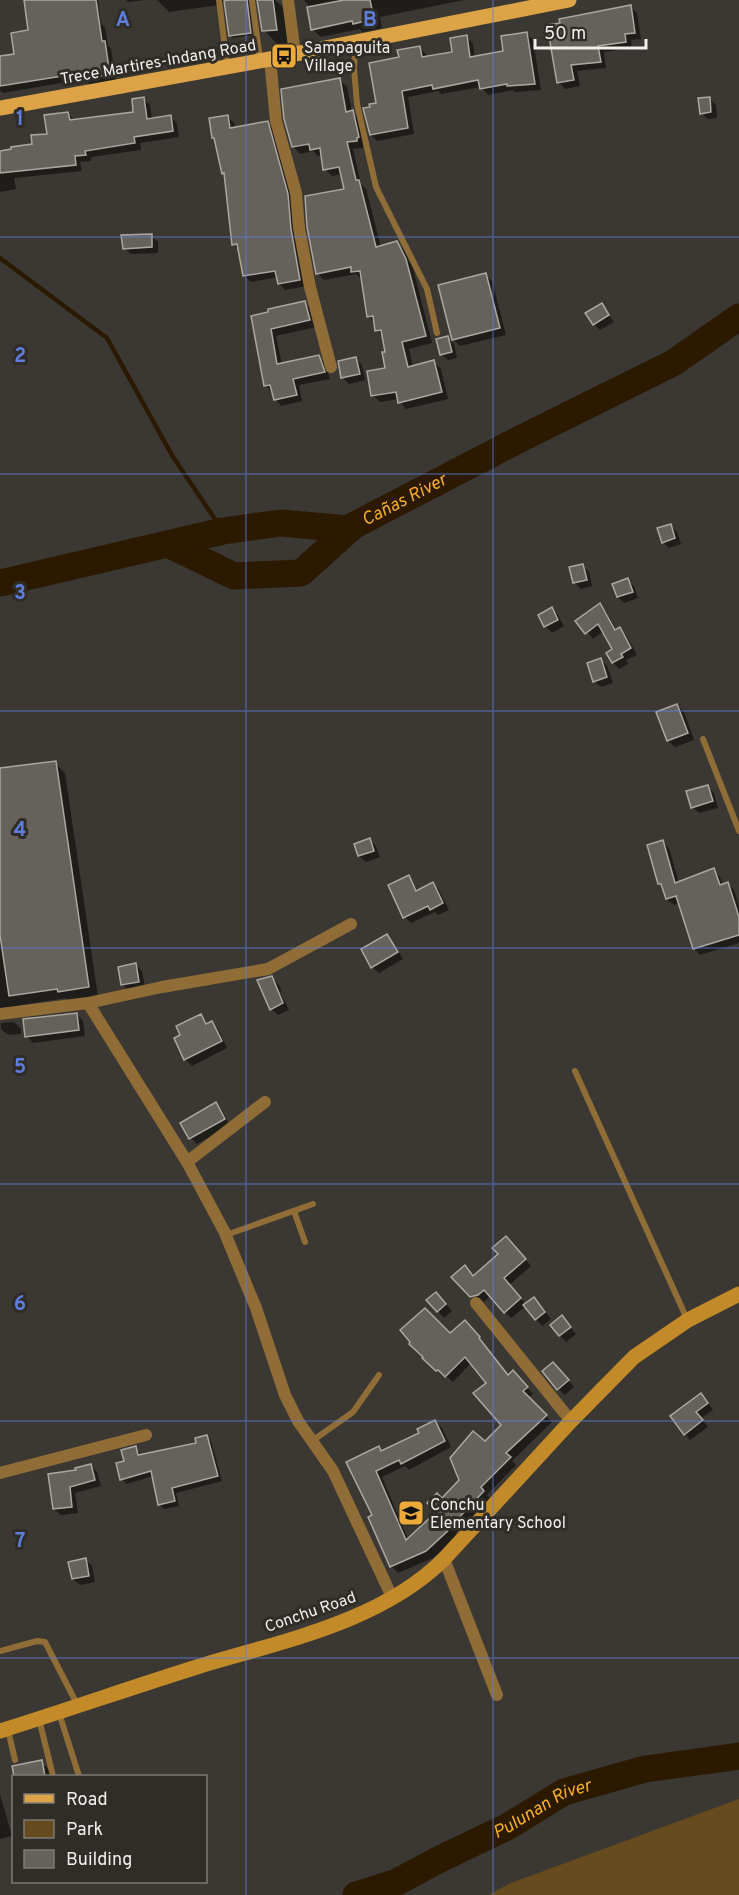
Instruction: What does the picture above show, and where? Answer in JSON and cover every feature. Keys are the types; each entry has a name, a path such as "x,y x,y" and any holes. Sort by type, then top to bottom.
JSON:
{"main road":[{"name":"Trece Martires-Indang Road","path":"0,108 265,60 570,0"},
{"name":"Conchu Road","path":"4,1730 352,1619 392,1597 427,1576 571,1420 634,1357 688,1320 739,1294"}],"street":[{"path":"288,0 295,54"},
{"path":"265,60 276,121 296,193 299,228 310,287 331,367"},
{"path":"0,1014 88,1004 162,987 268,969 351,924"},
{"path":"88,1004 187,1162 226,1235 256,1308 285,1395 311,1441 333,1471 392,1597"},
{"path":"187,1162 265,1102"},
{"path":"476,1303 571,1420"},
{"path":"0,1473 146,1435"},
{"path":"444,1559 497,1695"}],"lane":[{"path":"219,0 228,67"},
{"path":"252,0 265,60"},
{"path":"356,42 354,68 357,104 376,187 422,279 437,333"},
{"path":"703,739 739,831"},
{"path":"575,1071 688,1320"},
{"path":"226,1235 313,1204"},
{"path":"294,1211 305,1242"},
{"path":"311,1441 354,1412 379,1375"},
{"path":"0,1651 38,1641 45,1642 78,1706"},
{"path":"59,1712 79,1775"},
{"path":"39,1719 53,1775"},
{"path":"4,1730 15,1760"}],"green space":[{"path":"739,1799 739,1895 488,1895 511,1883"}],"building":[{"path":"24,0 96,0 110,75 82,79 81,73 0,86 0,56 14,54 11,33 28,30"},
{"path":"247,0 251,33 229,36 224,1"},
{"path":"257,0 273,0 277,30 262,31"},
{"path":"344,0 370,0 374,19 353,24 352,21 311,30 307,7"},
{"path":"631,5 635,33 625,34 626,42 598,46 601,62 571,65 574,80 557,83 547,25 560,23 559,19"},
{"path":"527,32 535,84 507,86 507,84 480,89 478,80 433,89 432,85 402,91 408,128 370,135 363,108 376,103 369,63 399,57 397,50 420,46 422,57 452,52 450,38 467,35 470,57 503,51 501,36"},
{"path":"340,78 346,112 353,110 359,137 357,141 347,142 376,247 397,241 406,259 426,336 402,342 408,367 434,360 442,392 398,403 396,392 371,396 367,371 385,368 382,352 385,352 381,330 375,331 373,316 367,317 360,271 351,272 351,267 316,274 307,227 305,196 344,189 339,167 323,170 320,148 310,150 309,144 292,147 284,119 281,89"},
{"path":"144,97 147,119 171,115 173,131 134,137 135,143 85,151 86,155 75,156 76,165 0,173 0,151 32,144 31,135 47,134 44,115 68,112 70,120 133,112 132,99"},
{"path":"710,97 711,112 700,114 698,98"},
{"path":"228,115 230,128 268,121 288,194 291,229 300,280 278,284 275,271 243,276 237,244 232,245 224,173 222,174 214,138 212,138 209,118"},
{"path":"152,234 152,247 123,249 121,235"},
{"path":"486,273 500,328 452,340 438,285"},
{"path":"305,301 310,320 271,329 277,364 319,355 325,372 293,379 297,395 274,400 270,385 264,386 251,316 268,312 268,309"},
{"path":"602,303 609,315 593,325 585,313"},
{"path":"448,336 452,352 440,355 436,339"},
{"path":"356,357 360,374 341,378 338,361"},
{"path":"671,524 675,538 662,543 657,528"},
{"path":"583,564 587,580 573,583 569,567"},
{"path":"628,578 633,592 617,597 612,584"},
{"path":"600,603 615,630 620,627 631,648 621,654 623,657 612,663 606,653 612,649 598,624 585,634 575,621"},
{"path":"552,607 558,620 544,627 538,615"},
{"path":"601,658 607,677 593,682 587,663"},
{"path":"677,704 688,733 667,741 656,712"},
{"path":"56,761 89,987 9,996 0,935 0,768"},
{"path":"708,785 713,801 691,808 686,791"},
{"path":"370,838 374,851 358,856 354,844"},
{"path":"663,840 675,883 714,868 720,885 728,882 739,917 739,935 693,949 676,896 666,899 661,884 658,884 647,845"},
{"path":"409,875 416,891 433,882 443,903 430,910 428,906 403,918 388,885"},
{"path":"387,934 398,952 371,968 361,949"},
{"path":"136,963 139,982 121,985 118,967"},
{"path":"272,976 283,1003 270,1010 257,980"},
{"path":"77,1013 79,1030 25,1037 23,1019"},
{"path":"201,1014 206,1024 212,1021 222,1041 184,1060 174,1038 180,1035 176,1026"},
{"path":"216,1102 225,1119 189,1139 180,1123"},
{"path":"506,1236 526,1259 504,1278 521,1298 504,1313 484,1290 470,1297 451,1277 465,1265 473,1276 498,1254 492,1248"},
{"path":"436,1292 446,1304 437,1312 426,1300"},
{"path":"534,1297 545,1312 535,1320 523,1305"},
{"path":"425,1308 450,1333 465,1320 508,1375 513,1370 528,1387 523,1391 547,1415 506,1453 511,1457 481,1487 484,1491 452,1527 426,1551 390,1567 368,1517 372,1515 346,1462 379,1446 381,1451 419,1433 417,1429 435,1420 445,1441 401,1464 399,1460 376,1471 406,1540 436,1512 427,1503 437,1493 442,1498 459,1480 450,1458 473,1431 485,1441 501,1425 473,1393 486,1383 465,1357 445,1377 409,1344 410,1342 400,1330"},
{"path":"562,1315 571,1327 559,1336 550,1325"},
{"path":"553,1362 569,1380 557,1390 542,1371"},
{"path":"701,1393 708,1403 696,1412 703,1420 684,1435 670,1416"},
{"path":"207,1435 218,1476 172,1488 175,1501 158,1505 151,1471 120,1480 116,1463 124,1461 121,1450 136,1446 138,1455 196,1443 195,1438"},
{"path":"91,1464 95,1480 70,1487 72,1507 53,1509 48,1474 76,1470 75,1468"},
{"path":"86,1558 89,1576 72,1579 68,1562"},
{"path":"42,1760 45,1775 14,1775 12,1766"}],"waterway":[{"path":"0,258 107,338 173,457 223,531"},
{"name":"Cañas River","path":"0,583 223,531 281,523 347,529 673,363 739,317"},
{"path":"168,544 234,576 301,573 352,527"},
{"name":"Pulunan River","path":"356,1895 397,1882 507,1827 564,1792 645,1769 739,1756"}],"place":[{"name":"Sampaguita Village","path":"284,56"},
{"name":"Conchu Elementary School","path":"411,1513"}]}
